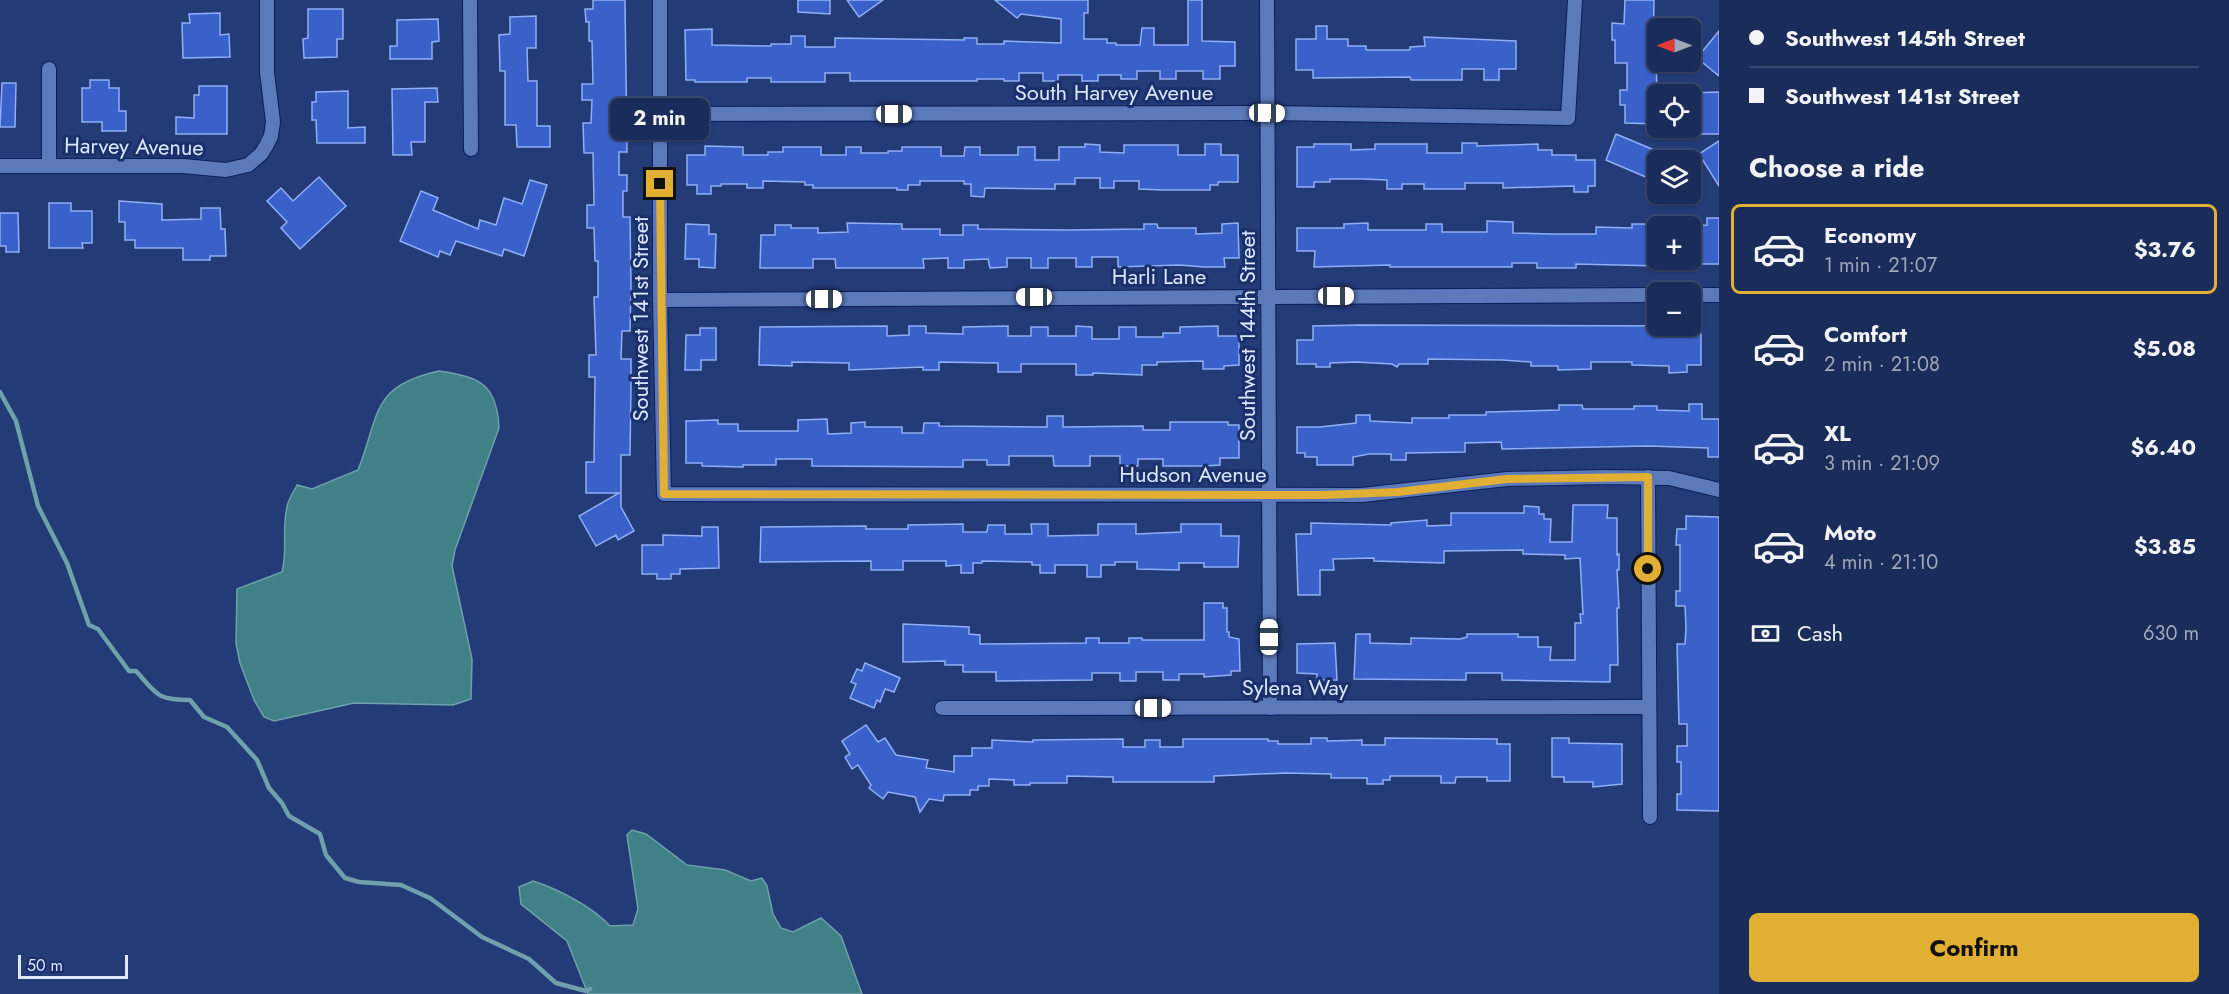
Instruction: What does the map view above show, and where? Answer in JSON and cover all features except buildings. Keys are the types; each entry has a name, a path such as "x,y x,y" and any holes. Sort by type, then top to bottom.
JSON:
{"street":[{"name":"Harvey Avenue","path":"0,166 183,166 226,170 249,165 261,154 271,136 273,122 267,72 267,0"},
{"path":"470,0 471,148"},
{"name":"Southwest 141st Street","path":"660,0 660,300 664,494"},
{"name":"Southwest 144th Street","path":"1267,0 1270,708"},
{"name":"South Harvey Avenue","path":"660,114 1267,113 1568,118 1575,0"},
{"path":"48,69 49,166"},
{"name":"Harli Lane","path":"660,300 1647,295"},
{"path":"1701,295 1719,295"},
{"path":"1648,477 1650,817"},
{"name":"Hudson Avenue","path":"664,494 1362,495 1507,479 1648,477 1670,478 1719,490"},
{"name":"Sylena Way","path":"942,708 1649,707"}],"shaded area":[{"path":"439,371 465,376 484,385 495,401 498,413 499,428 455,550 452,566 472,659 471,699 453,705 354,703 274,721 264,717 254,700 240,663 236,643 237,589 282,572 286,512 297,485 312,489 358,470 375,418 389,394 400,385 417,377"},
{"path":"632,830 646,834 687,865 725,870 751,881 762,878 767,886 773,914 781,928 793,932 821,918 841,936 862,994 588,994 567,941 521,904 519,887 533,881 574,899 610,926 633,925 638,909 627,835"}],"waterway":[{"path":"0,392 16,421 38,506 67,563 89,625 98,629 129,671 136,671 158,694 170,699 190,700 204,717 227,727 257,760 269,788 282,803 289,816 320,834 326,855 345,878 359,882 401,885 430,898 482,937 529,959 556,983 586,991 590,989"}],"route":[{"path":"660,184 664,494 1362,495 1507,479 1648,477 1648,569"}]}
